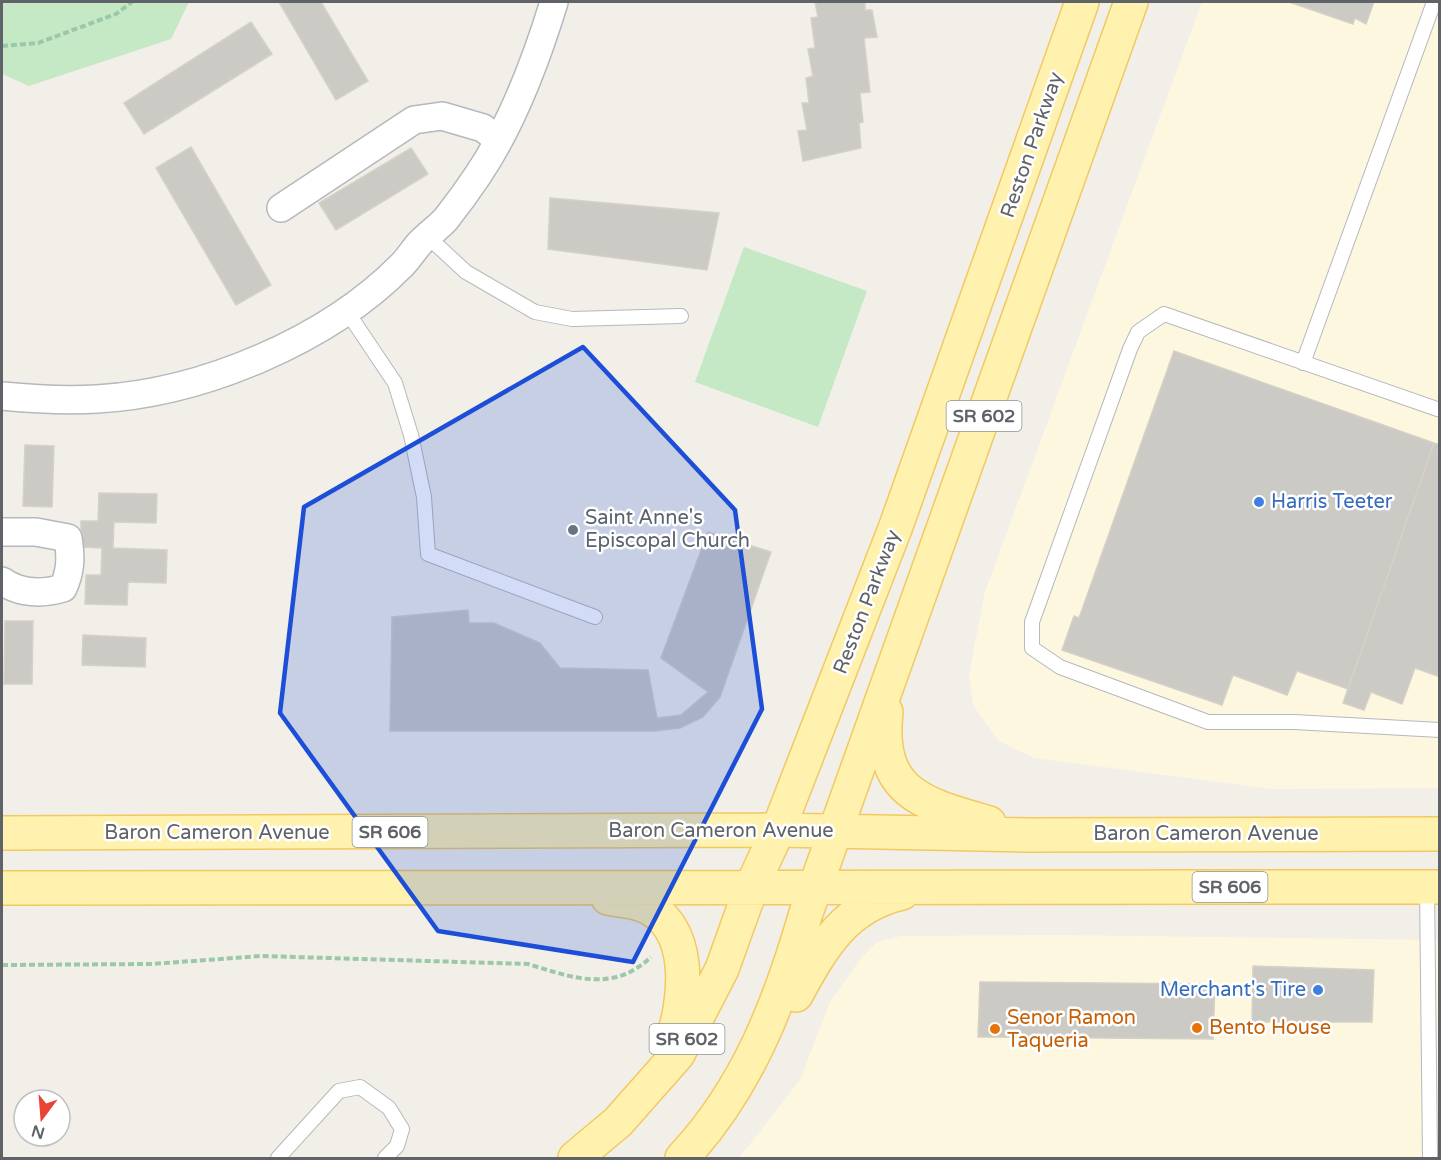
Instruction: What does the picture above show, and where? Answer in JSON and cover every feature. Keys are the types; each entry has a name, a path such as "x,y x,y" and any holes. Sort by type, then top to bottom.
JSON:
{"main road":[{"name":"Reston Parkway","path":"575,1158 618,1122 678,1054 722,969 751,888 778,830 896,526 1082,2"},
{"name":"SR 602","path":"682,1158 729,1100 756,1052 776,1004 814,888 1131,2"},
{"path":"889,681 885,744 889,764 912,794 937,808 1028,835"},
{"name":"Baron Cameron Avenue","path":"2,833 778,830 1028,835 1440,834"},
{"name":"SR 606","path":"2,888 1433,887"},
{"path":"553,888 641,905 661,917 674,937 680,954 684,980 681,1013 659,1077"},
{"path":"756,1052 784,1018 817,956 839,927 872,905 893,895 925,888"}],"street":[{"path":"2,396 42,400 98,399 155,391 215,376 265,356 316,330 346,310 402,265 452,211 479,174 498,140 531,69 554,2"},
{"path":"280,208 414,120 442,116 483,128 498,140"},
{"path":"2,532 58,535 68,538 70,573 63,588 46,594 10,588 2,581"}],"lane":[{"path":"1303,363 1434,2"},
{"path":"427,236 466,272 535,312 572,319 681,316"},
{"path":"346,310 395,383 411,435 424,497 428,554 595,617"},
{"path":"1440,410 1164,314 1138,332 1032,622 1032,648 1060,667 1208,722 1294,722 1440,730"},
{"path":"1430,1158 1433,887"},
{"path":"278,1158 339,1091 360,1087 389,1108 402,1129 397,1146 385,1158"}],"path":[{"path":"2,46 38,44 116,14 132,2"},
{"path":"2,964 152,964 261,956 528,964 567,976 612,980 637,970 653,955"}],"highlighted area":[{"path":"583,347 735,510 762,709 633,962 438,931 280,713 304,507"}],"shaded area":[{"path":"1202,2 1439,2 1439,788 1272,789 1034,758 999,741 973,705 969,674 985,592"},
{"path":"1056,935 1439,940 1439,1158 739,1158 800,1080 830,1002 862,957 877,942 901,936"}],"green space":[{"path":"2,2 189,2 171,39 29,86 2,74"},
{"path":"744,247 867,291 818,427 695,382"}],"building":[{"path":"279,2 321,2 368,81 336,100"},
{"path":"815,2 865,2 865,10 872,10 877,37 864,38 870,92 860,93 863,122 859,123 861,148 803,161 798,131 807,130 802,103 809,103 806,78 813,76 808,49 815,48 811,18 818,17"},
{"path":"1289,2 1374,2 1366,24 1355,18 1353,24"},
{"path":"251,22 272,54 144,134 124,103"},
{"path":"191,147 271,285 236,305 156,168"},
{"path":"411,148 428,174 336,230 319,203"},
{"path":"550,198 719,213 707,270 548,249"},
{"path":"1174,351 1434,443 1348,689 1297,671 1287,695 1233,675 1222,705 1062,650 1074,616 1079,618"},
{"path":"1434,443 1440,445 1440,677 1415,668 1402,704 1371,692 1364,710 1343,703"},
{"path":"25,445 54,446 52,507 23,506"},
{"path":"99,493 157,494 156,523 114,522 113,548 167,550 166,583 128,582 127,605 85,604 86,575 101,575 102,548 81,547 81,521 98,521"},
{"path":"708,532 771,552 720,697 703,717 680,728 655,731 390,731 392,617 468,610 469,623 494,623 540,643 560,668 648,670 657,718 681,715 708,692 661,658"},
{"path":"5,621 33,621 32,684 4,684"},
{"path":"83,635 146,638 145,667 82,665"},
{"path":"1253,966 1374,970 1372,1022 1252,1022"},
{"path":"980,982 1215,984 1213,1039 978,1037"}],"place":[{"name":"Harris Teeter","path":"1259,502"},
{"name":"Saint Anne's Episcopal Church","path":"573,530"},
{"name":"Merchant's Tire","path":"1318,990"},
{"name":"Bento House","path":"1197,1028"},
{"name":"Senor Ramon Taqueria","path":"995,1029"}]}
